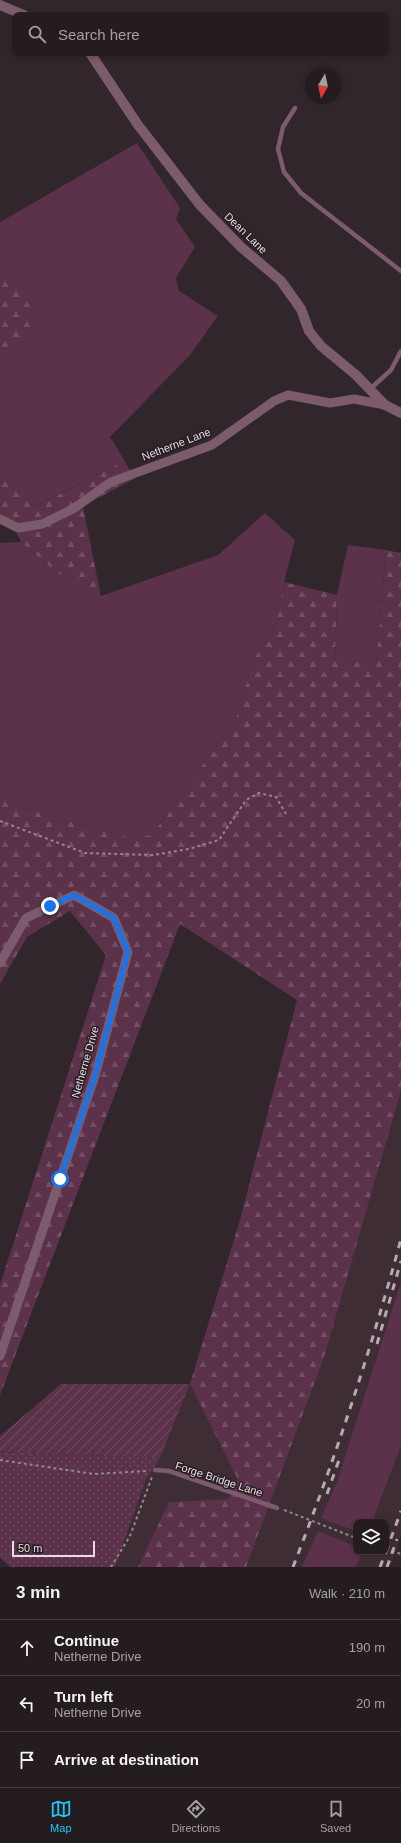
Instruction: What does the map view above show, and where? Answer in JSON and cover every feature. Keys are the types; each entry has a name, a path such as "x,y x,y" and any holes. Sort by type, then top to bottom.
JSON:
{"street":[{"path":"0,5 17,12"},
{"name":"Dean Lane","path":"92,56 138,125 200,205 241,247 281,281 301,309 309,331 321,346 356,374 385,405 401,413"},
{"name":"Netherne Lane","path":"0,519 18,528 42,524 73,509 111,482 212,445 274,401 288,395 330,403 354,399 385,405"},
{"name":"Netherne Drive","path":"0,963 26,918 74,895 114,918 128,952 95,1076 0,1356"}],"lane":[{"path":"295,108 283,127 278,149 284,172 301,193 401,271"},
{"path":"370,389 391,370 401,351"},
{"name":"Forge Bridge Lane","path":"155,1470 169,1471 277,1508"}],"path":[{"path":"0,820 85,853 153,855 189,849 219,840 246,800 259,793 276,797 286,814"},
{"path":"0,1460 94,1474 155,1470 130,1536 111,1567"},
{"path":"277,1508 353,1537"},
{"path":"389,1550 401,1554"}],"shaded area":[{"path":"401,998 401,1535 390,1567 229,1567"},
{"path":"190,1384 238,1480 228,1499 169,1502 138,1567 115,1567 146,1479 160,1458"}],"green space":[{"path":"137,143 180,208 176,219 195,247 176,278 179,291 218,316 190,355 110,437 125,461 33,507 0,474 0,349 33,338 17,285 0,265 0,222"},
{"path":"0,265 17,285 32,310 33,338 0,349"},
{"path":"125,461 134,479 83,506 101,597 55,571 21,542 13,524 0,517 0,474 34,507"},
{"path":"265,513 295,540 284,582 276,626 254,659 236,718 152,835 128,837 12,805 0,799 0,543 21,542 55,571 101,596 218,555"},
{"path":"348,545 386,550 376,665 335,661 337,595"},
{"path":"386,550 401,553 401,1090 324,1357 246,1567 138,1567 169,1502 228,1499 238,1480 190,1384 240,1220 297,1000 180,924 0,1395 0,1285 106,955 70,911 27,937 0,984 0,797 12,805 128,837 152,835 236,718 254,659 276,626 284,582 337,595 335,660 376,665"},
{"path":"401,1282 401,1445 373,1519 353,1519 353,1530 321,1518 337,1482"},
{"path":"61,1384 190,1384 160,1458 0,1452 0,1436"},
{"path":"0,1452 160,1458 146,1479 115,1567 11,1567 0,1558"},
{"path":"318,1531 353,1546 353,1555 361,1555 356,1567 302,1567"}],"railway":[{"path":"293,1567 352,1404 401,1239"},
{"path":"377,1344 401,1261"},
{"path":"327,1494 339,1460"},
{"path":"389,1544 401,1511"},
{"path":"387,1567 397,1539"},
{"path":"380,1567 385,1555"}],"route":[{"path":"50,906 74,895 114,918 128,952 95,1076 60,1179"}]}
